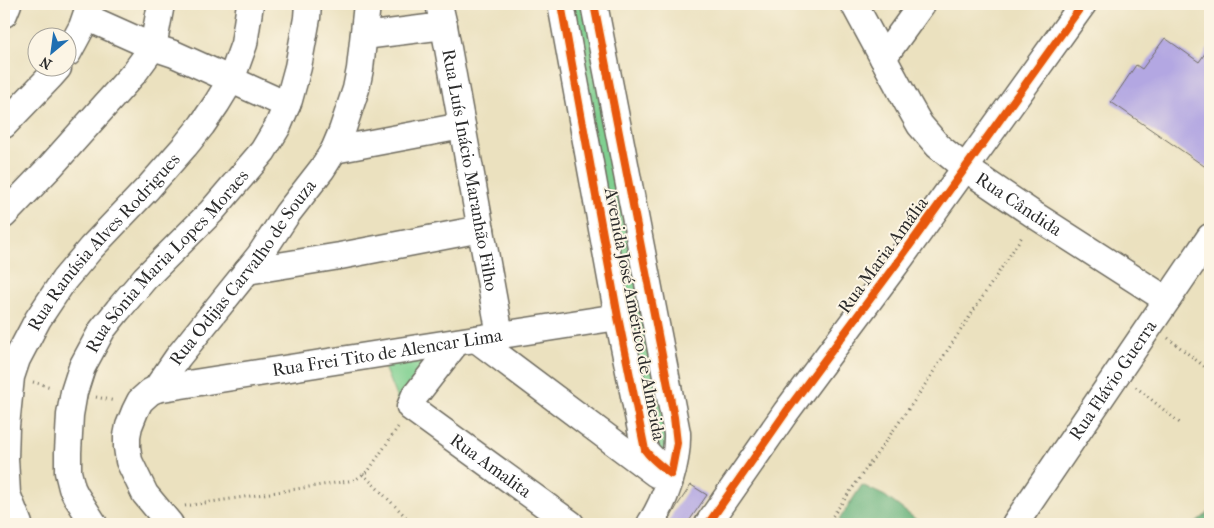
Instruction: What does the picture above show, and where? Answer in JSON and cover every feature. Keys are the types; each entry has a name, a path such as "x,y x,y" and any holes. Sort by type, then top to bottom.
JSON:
{"street":[{"path":"4,14 8,4"},
{"path":"4,215 123,87 153,47 162,4"},
{"name":"Rua Ranúsia Alves Rodrigues","path":"19,524 7,494 5,458 11,377 17,359 43,311 64,280 91,248 148,188 202,125 231,80 244,44 250,4"},
{"name":"Rua Sônia Maria Lopes Moraes","path":"94,524 72,488 68,472 70,415 74,392 82,367 102,330 118,310 145,278 211,212 264,151 287,105 298,67 308,4"},
{"name":"Rua Odijas Carvalho de Souza","path":"164,517 145,494 129,461 127,447 129,426 140,401 156,389 178,358 260,255 287,214 322,169 334,150 356,89 367,4"},
{"name":"Avenida José Américo de Almeida","path":"561,4 618,318 645,450 650,458 670,478"},
{"name":"Avenida José Américo de Almeida","path":"594,4 677,443 670,478 658,510 650,524"},
{"name":"Rua Cândida","path":"854,4 908,104 929,137 938,146 965,168 1036,216 1167,300"},
{"path":"884,58 922,4"},
{"name":"Rua Maria Amália","path":"708,524 786,412 1083,4"},
{"path":"78,34 88,10 153,47 174,54 287,105"},
{"path":"364,36 441,15"},
{"name":"Rua Luís Inácio Maranhão Filho","path":"441,15 481,228 478,339"},
{"path":"4,125 49,78"},
{"path":"334,150 462,126"},
{"path":"247,271 340,256 481,228"},
{"name":"Rua Flávio Guerra","path":"1015,524 1210,237"},
{"name":"Rua Frei Tito de Alencar Lima","path":"156,389 618,318"},
{"path":"410,407 418,392 478,339 670,478"},
{"name":"Rua Amalita","path":"410,407 571,524"}],"path":[{"path":"828,524 917,397 1036,216"},
{"path":"1151,326 1210,371"},
{"path":"1118,372 1182,424"},
{"path":"164,517 355,480 369,470 410,407"},
{"path":"363,474 413,524"}],"green space":[{"path":"567,4 589,4 672,447 659,461"},
{"path":"439,353 399,404 382,362"},
{"path":"862,485 885,496 922,524 844,524 839,520"},
{"path":"1210,511 1210,524 1195,524"}],"building":[{"path":"1165,38 1199,62 1210,46 1210,170 1111,102 1136,65 1142,69"},
{"path":"691,485 707,495 687,524 667,524 677,506"}],"cycle path":[{"path":"561,4 618,317 645,450 671,474 677,443 674,417 594,4"},
{"path":"708,524 786,412 902,256 1083,4"}]}
